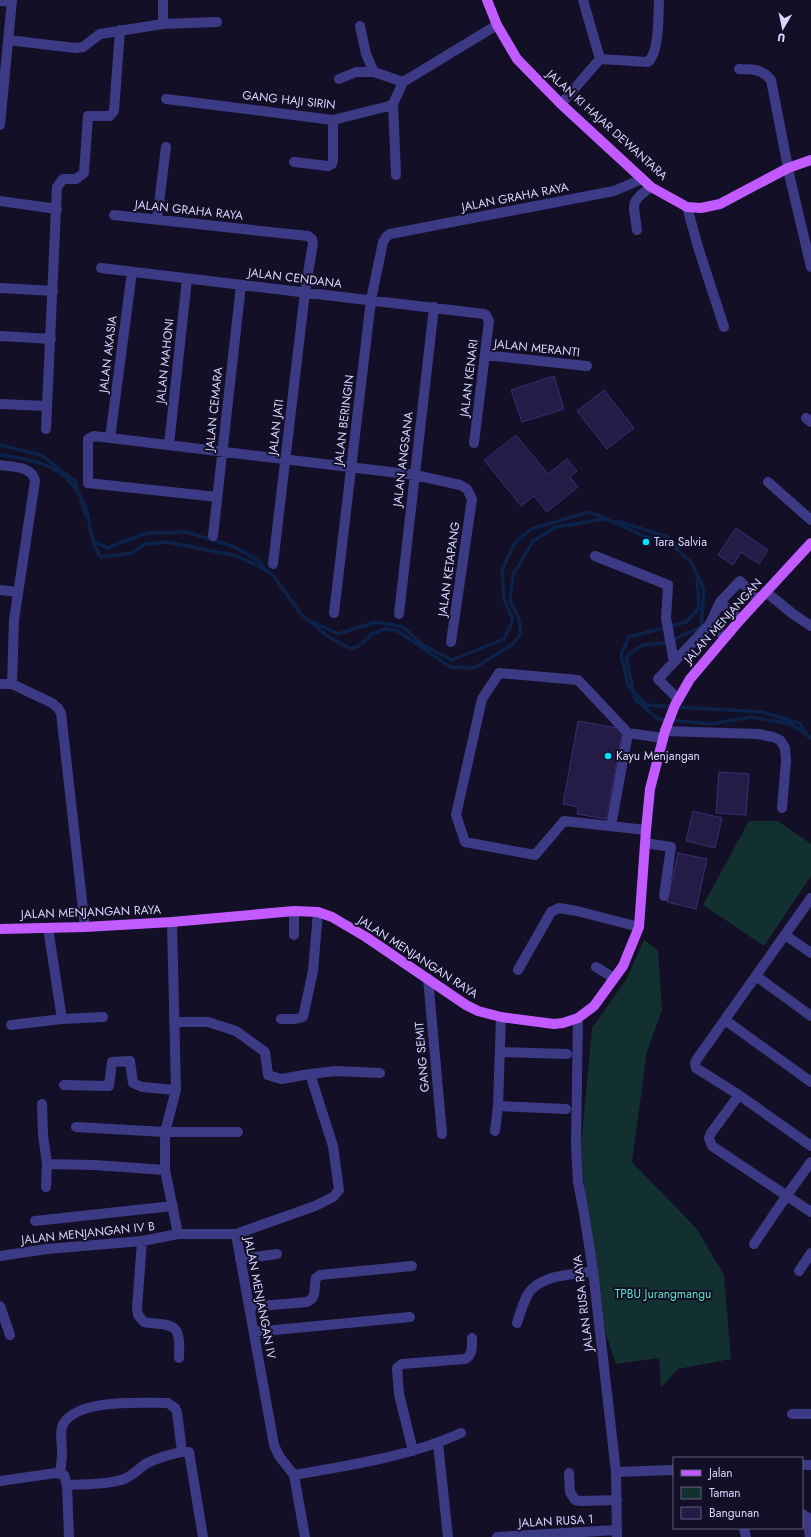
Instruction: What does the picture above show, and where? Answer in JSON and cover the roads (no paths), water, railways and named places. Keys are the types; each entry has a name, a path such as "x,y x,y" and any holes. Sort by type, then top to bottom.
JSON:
{"main road":[{"name":"JALAN KI HAJAR DEWANTARA","path":"487,0 497,25 517,59 561,104 651,187 687,207 701,208 720,204 788,168 811,160"},
{"name":"JALAN MENJANGAN","path":"665,731 676,702 690,679 740,620 811,543"},
{"name":"JALAN MENJANGAN RAYA","path":"0,929 85,927 172,922 294,911 318,912 332,917 366,937 466,1005 478,1011 501,1017 554,1024 563,1023 578,1018 594,1006 622,966 639,928 650,789 665,731"}],"street":[{"path":"163,0 163,24"},
{"path":"583,0 600,60"},
{"path":"600,60 648,62 656,46 660,0"},
{"path":"0,1 12,1 0,125"},
{"path":"8,40 75,48 83,47 100,34 120,30 163,24 218,22"},
{"path":"396,176 393,104 403,82 497,25"},
{"path":"360,26 366,54 374,72"},
{"path":"46,429 57,187 63,179 76,179 84,173 88,116 110,116 114,111 120,30"},
{"path":"561,104 600,60"},
{"path":"739,69 756,69 763,72 771,80 788,168 811,267"},
{"path":"338,79 356,72 374,72 403,82"},
{"name":"GANG HAJI SIRIN","path":"166,98 333,120 393,104"},
{"path":"294,162 328,166 332,164 333,120"},
{"path":"157,219 166,147"},
{"name":"JALAN GRAHA RAYA","path":"390,234 614,191 642,179"},
{"path":"638,230 634,204 637,197 651,187"},
{"path":"0,201 57,209"},
{"path":"687,207 698,247 724,327"},
{"name":"JALAN GRAHA RAYA","path":"114,215 308,236"},
{"name":"JALAN BERINGIN","path":"334,613 371,300 383,242 390,234"},
{"name":"JALAN JATI","path":"273,564 305,292 313,243 312,239 308,236"},
{"name":"JALAN CENDANA","path":"101,268 434,307 486,315"},
{"name":"JALAN AKASIA","path":"110,438 132,272"},
{"name":"JALAN MAHONI","path":"169,446 187,279"},
{"name":"JALAN CEMARA","path":"213,536 241,285"},
{"path":"0,288 53,291"},
{"name":"JALAN ANGSANA","path":"399,614 434,307"},
{"name":"JALAN KENARI","path":"474,443 489,320 486,315"},
{"path":"0,336 50,339"},
{"name":"JALAN MERANTI","path":"485,355 587,366"},
{"path":"0,404 47,406"},
{"path":"217,498 88,483 88,439 94,436 415,475"},
{"path":"0,466 28,471 34,475 35,481 17,592 14,620 12,684"},
{"name":"JALAN KETAPANG","path":"415,475 460,485 467,489 472,498 451,642"},
{"path":"768,482 811,520"},
{"path":"595,556 668,585 666,618 674,662"},
{"path":"676,702 658,679 710,624 720,602 740,581 759,600"},
{"path":"0,590 17,592"},
{"path":"766,592 793,614 811,626"},
{"path":"720,602 740,620"},
{"path":"710,624 725,637"},
{"path":"646,830 564,822 535,855 465,842 456,816 482,699 499,673 578,680 628,733 665,731 758,734 773,736 780,740 785,748 786,761 782,808"},
{"path":"0,684 12,684 52,703 61,713 85,927"},
{"path":"611,826 628,733"},
{"path":"645,843 671,847 664,896"},
{"path":"811,898 697,1059 696,1066 696,1068 811,1146"},
{"path":"518,970 551,912 559,908 577,911 639,928"},
{"path":"294,911 294,935"},
{"path":"281,1019 301,1019 305,1013 313,971 318,912"},
{"path":"172,922 176,1090 165,1132 165,1170 178,1234"},
{"path":"48,928 62,1019"},
{"path":"785,935 811,953"},
{"path":"596,967 614,978"},
{"path":"756,976 811,1016"},
{"name":"GANG SEMIT","path":"428,978 442,1134"},
{"path":"11,1025 62,1019 103,1017"},
{"path":"495,1131 498,1106 501,1017"},
{"name":"JALAN RUSA RAYA","path":"578,1018 576,1142 578,1182 593,1272 616,1472 617,1534"},
{"path":"725,1020 811,1082"},
{"path":"174,1022 208,1022 236,1031 265,1052 268,1075 281,1079 336,1071 380,1073"},
{"path":"500,1052 567,1054"},
{"path":"64,1085 109,1086 112,1062 130,1062 133,1083 142,1087 176,1090"},
{"path":"236,1234 315,1206 333,1197 339,1190 333,1146 310,1074"},
{"path":"739,1096 711,1133 709,1138 710,1143 712,1146 811,1212"},
{"path":"42,1104 43,1135 47,1164 46,1187"},
{"path":"498,1106 566,1109"},
{"path":"76,1127 165,1132 238,1132"},
{"path":"754,1244 811,1162"},
{"path":"47,1164 94,1164 165,1170"},
{"path":"35,1220 173,1206"},
{"name":"JALAN MENJANGAN IV","path":"178,1234 236,1234 274,1445 278,1456 294,1475"},
{"name":"JALAN MENJANGAN IV B","path":"0,1256 47,1249 142,1241 178,1234"},
{"path":"142,1241 137,1308 138,1315 144,1322 170,1326 176,1329 178,1334 179,1358"},
{"path":"799,1271 811,1253"},
{"path":"240,1259 277,1254"},
{"path":"249,1307 307,1302 312,1300 315,1294 314,1282 320,1275 412,1266"},
{"path":"517,1323 529,1293 539,1282 593,1272"},
{"path":"0,1306 10,1335"},
{"path":"254,1332 410,1317"},
{"path":"413,1451 399,1394 397,1368 402,1364 465,1359 469,1357 471,1353 472,1338"},
{"path":"60,1474 62,1428 69,1416 79,1411 102,1405 168,1403 173,1406 177,1412 182,1452"},
{"path":"792,1414 811,1414"},
{"path":"305,1537 294,1475 398,1456 438,1443 461,1433"},
{"path":"438,1443 448,1537"},
{"path":"67,1485 77,1486 120,1480 151,1462 186,1451 190,1453 203,1537"},
{"path":"616,1472 673,1470"},
{"path":"569,1473 570,1492 575,1500 617,1500"},
{"path":"0,1481 60,1474 64,1475 67,1485 69,1537"},
{"path":"803,1515 807,1517 810,1537"},
{"name":"JALAN RUSA 1","path":"497,1537 617,1534"}],"waterway":[{"path":"0,445 41,455 75,481 77,489"},
{"path":"0,455 34,461 45,465 64,476 72,484 85,504 93,540 97,552 101,557 132,553 145,544 167,542 233,555 257,565 273,575 300,613 327,636 351,649 359,646 372,634 384,629 398,631 450,667 474,668 512,645 521,633 519,619 510,600 513,575 533,541 556,527 604,519 614,522 643,536 669,542 691,562 704,589 701,627 666,643 642,645 626,657 635,699 658,719 711,724 751,717 791,724 811,738"},
{"path":"81,501 86,516"},
{"path":"311,621 338,634 376,622 403,627 423,645 452,660 504,639 513,620 504,599 502,570 514,544 531,529 589,512 605,518"},
{"path":"617,521 668,537 678,547"},
{"path":"93,541 107,548 147,533 187,532 235,547 260,562 265,569"},
{"path":"697,580 699,608 686,622 629,637 621,655 628,685 646,705 762,712 799,723 806,732"}],"place":[{"name":"Tara Salvia","path":"646,542"},
{"name":"Kayu Menjangan","path":"608,756"}],"park label":[{"name":"TPBU Jurangmangu","path":"663,1294"}]}
